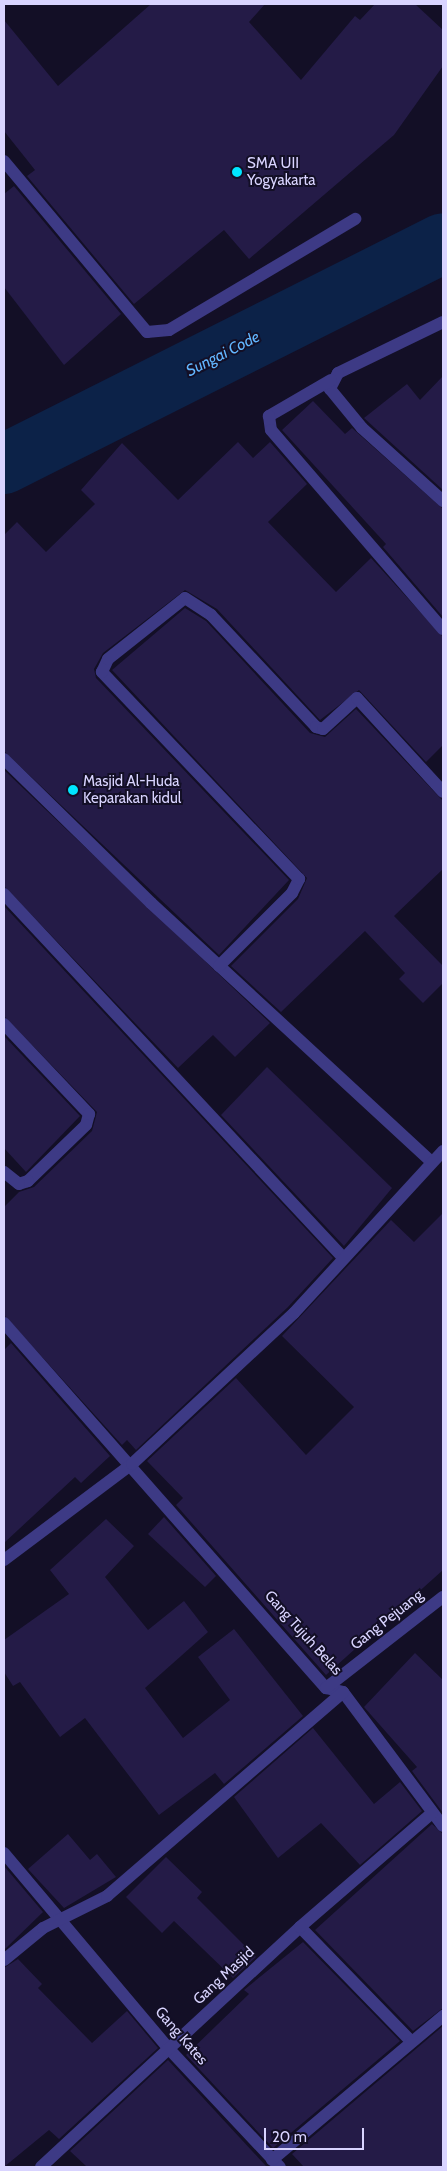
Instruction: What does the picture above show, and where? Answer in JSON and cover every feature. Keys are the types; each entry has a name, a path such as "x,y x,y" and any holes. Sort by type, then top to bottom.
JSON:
{"street":[{"path":"4,161 147,332 169,330 355,219"},
{"path":"443,322 351,366 331,380 269,416 271,430 443,629"},
{"path":"331,380 334,397 362,428 443,501"},
{"path":"219,966 292,893 299,879 102,672 108,658 185,598 211,615 316,727 323,729 357,698 443,792"},
{"path":"4,759 219,966 432,1162"},
{"path":"4,894 344,1258"},
{"path":"4,1024 88,1114 86,1125 28,1181 19,1184 4,1172"},
{"path":"4,1560 132,1464 294,1313 443,1151"},
{"name":"Gang Tujuh Belas","path":"4,1323 132,1464 326,1688 343,1692 443,1826"},
{"name":"Gang Pejuang","path":"326,1688 443,1597"},
{"path":"4,1960 43,1928 64,1921 107,1896 343,1692"},
{"name":"Gang Masjid","path":"42,2167 300,1927 432,1813"},
{"name":"Gang Kates","path":"4,1853 64,1921 169,2049 276,2164"},
{"path":"300,1927 411,2041"},
{"path":"276,2164 411,2041 443,2016"}],"building":[{"name":"SMA UII Yogyakarta","path":"151,4 265,4 249,22 301,80 355,16 360,20 375,4 415,4 443,30 443,66 394,135 249,259 224,230 134,304 27,176 35,170 4,131 4,20 58,86"},
{"path":"14,186 121,314 64,365 4,287 4,194"},
{"path":"443,376 443,490 364,418 407,384 420,400"},
{"path":"313,401 345,434 352,428 443,509 443,617 383,547 386,544 282,430"},
{"path":"238,442 253,458 270,442 307,484 268,522 336,592 371,558 443,637 443,745 426,762 359,690 320,720 217,609 185,590 103,653 94,669 96,678 289,880 219,955 4,751 4,535 17,522 46,552 95,504 81,490 122,443 178,500"},
{"path":"185,608 206,621 310,733 325,737 356,709 443,801 443,869 394,916 443,966 443,983 423,1003 399,979 405,973 365,931 281,1012 231,966 298,899 307,878 112,670"},
{"path":"4,770 270,1023 235,1057 213,1035 178,1068 4,886"},
{"path":"4,906 333,1258 288,1307 136,1450 127,1440 122,1445 4,1315 4,1207 19,1192 34,1187 92,1131 97,1112 4,1016"},
{"path":"4,1036 80,1116 26,1172 4,1148"},
{"path":"267,1067 392,1188 344,1246 221,1115"},
{"path":"443,1213 443,1570 326,1675 176,1505 183,1498 147,1461 236,1378 306,1455 354,1407 282,1336 391,1220 414,1242"},
{"path":"11,1343 110,1456 81,1483 75,1477 4,1543 4,1350"},
{"path":"164,1517 216,1576 205,1587 148,1534"},
{"path":"106,1519 134,1546 105,1577 148,1630 184,1601 208,1632 145,1688 183,1738 230,1700 198,1657 234,1629 303,1716 224,1784 215,1773 159,1815 85,1718 60,1737 20,1682 13,1686 4,1672 4,1640 69,1594 50,1570"},
{"path":"415,1653 443,1680 443,1813 412,1771 417,1767 364,1707"},
{"path":"313,1728 374,1804 400,1782 422,1811 360,1865 321,1823 278,1858 234,1797"},
{"path":"432,1824 443,1834 443,2008 413,2031 315,1930"},
{"path":"68,1834 90,1860 97,1854 116,1877 64,1908 28,1869"},
{"path":"166,1857 202,1892 197,1898 256,1957 233,1978 174,1921 162,1933 126,1897"},
{"path":"4,1866 43,1912 4,1950"},
{"path":"303,1942 400,2041 273,2148 186,2055 249,1994 244,1990"},
{"path":"18,1959 42,1984 38,1988 92,2043 127,2011 158,2048 59,2139 49,2130 4,2167 4,1968"},
{"path":"443,2026 443,2167 304,2167 292,2154"},
{"path":"168,2060 268,2167 87,2167 70,2151"}],"waterway":[{"name":"Sungai Code","path":"4,464 443,243"}],"place":[{"name":"SMA UII Yogyakarta","path":"237,172"},
{"name":"Masjid Al-Huda Keparakan kidul","path":"73,790"}]}
